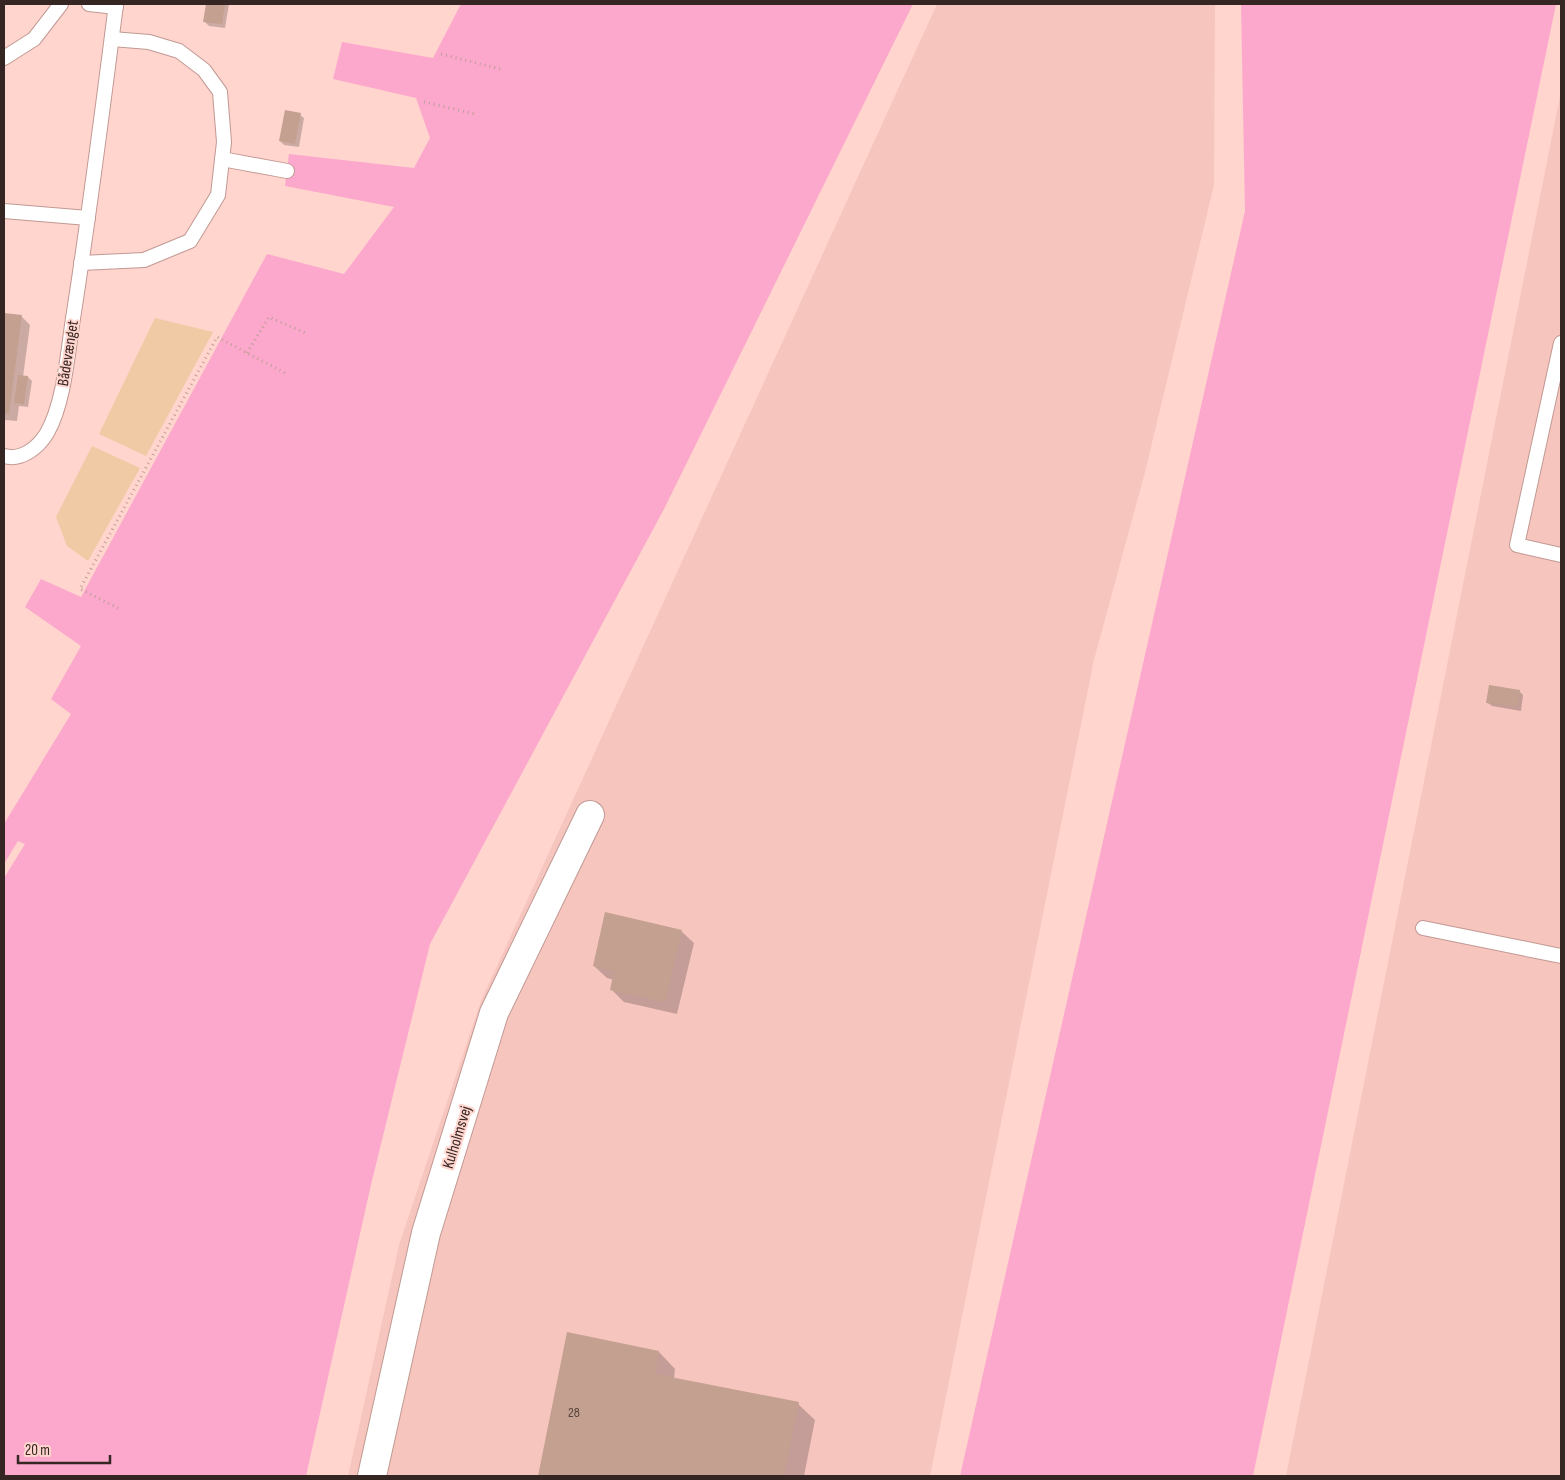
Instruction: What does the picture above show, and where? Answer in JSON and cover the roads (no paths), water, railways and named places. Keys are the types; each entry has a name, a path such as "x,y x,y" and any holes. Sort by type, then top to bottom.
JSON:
{"street":[{"name":"Kulholmsvej","path":"372,1476 426,1233 494,1013 590,815"}],"lane":[{"path":"4,58 34,39 61,4"},
{"path":"89,4 116,5"},
{"name":"Bådevænget","path":"4,456 11,458 31,452 47,433 60,402 88,218 116,5"},
{"path":"81,263 144,260 190,241 218,195 224,142 220,92 204,70 179,50 148,42 112,39"},
{"path":"222,159 287,171"},
{"path":"4,211 88,218"},
{"path":"1561,343 1517,545 1561,555"},
{"path":"1423,928 1561,956"}]}
